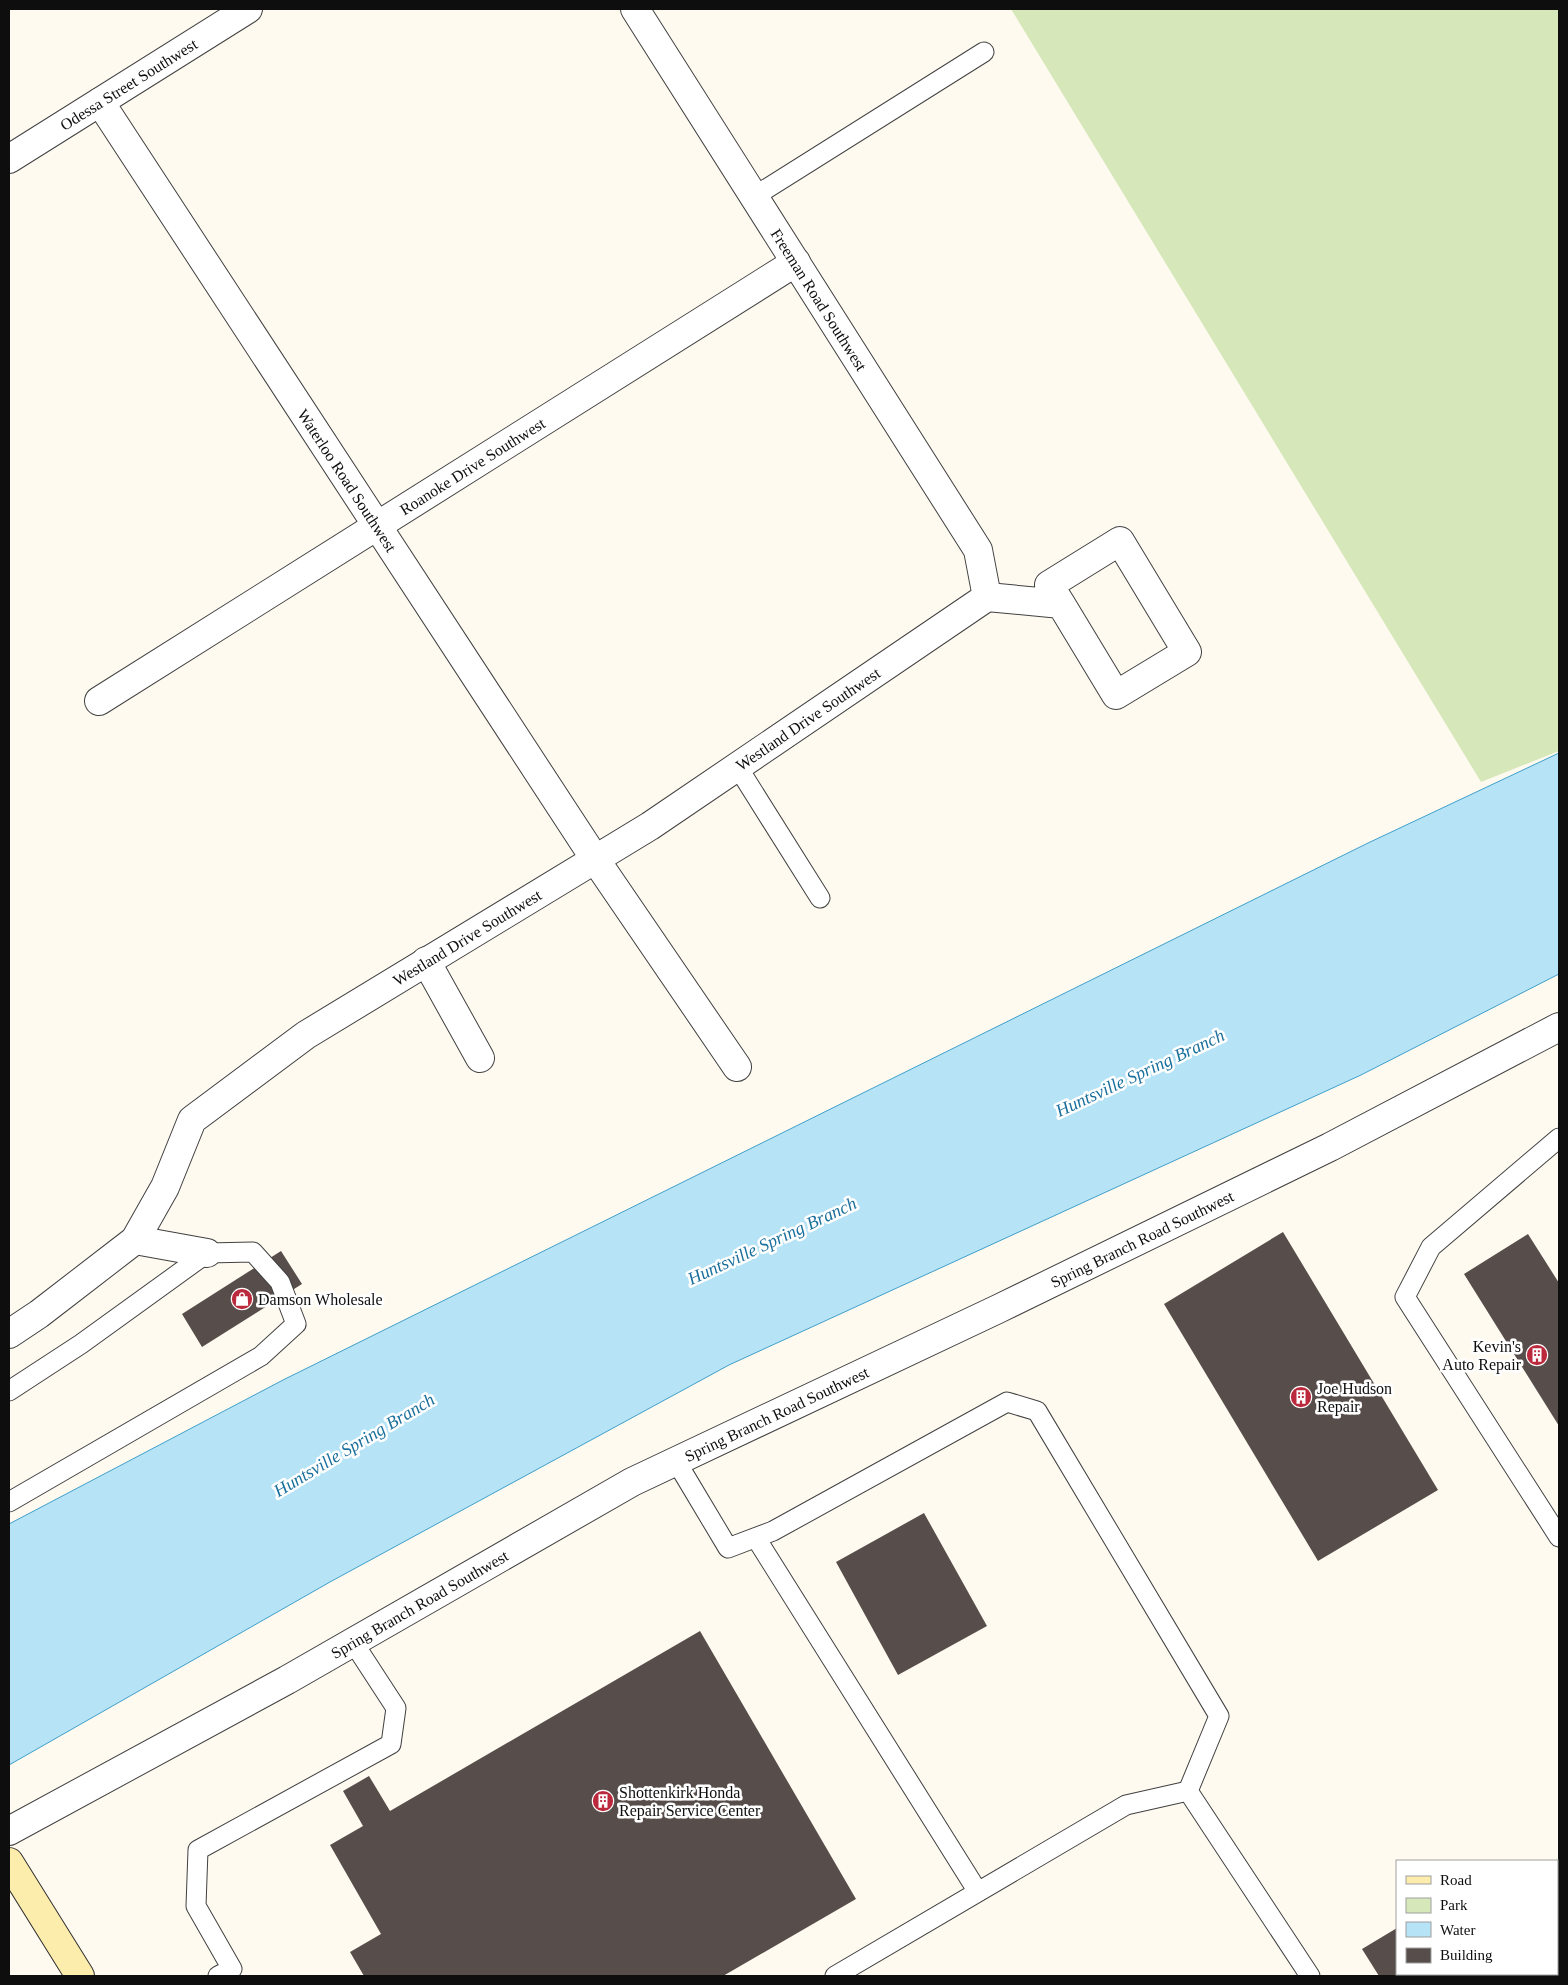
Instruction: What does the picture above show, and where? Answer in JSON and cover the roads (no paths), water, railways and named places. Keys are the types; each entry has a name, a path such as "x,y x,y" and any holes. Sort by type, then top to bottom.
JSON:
{"main road":[{"path":"9,1862 80,1976"}],"street":[{"name":"Odessa Street Southwest","path":"9,159 248,9"},
{"name":"Freeman Road Southwest","path":"635,9 978,550 987,597"},
{"name":"Waterloo Road Southwest","path":"100,102 595,859 737,1067"},
{"name":"Roanoke Drive Southwest","path":"99,701 796,262"},
{"path":"1120,542 1188,652 1116,695 1061,604 1049,585 1120,542"},
{"path":"987,597 1061,604"},
{"name":"Westland Drive Southwest","path":"9,1334 39,1314 135,1240 165,1187 192,1120 306,1035 650,826 987,597"},
{"path":"426,961 480,1058"},
{"name":"Spring Branch Road Southwest","path":"9,1831 353,1642 632,1482 998,1309 1330,1147 1559,1027"},
{"path":"135,1240 207,1253"}],"lane":[{"path":"755,196 984,52"},
{"path":"737,766 820,898"},
{"path":"1559,1138 1431,1248 1405,1297 1559,1537"},
{"path":"9,1391 81,1344 207,1253 253,1252 280,1282 296,1324 261,1356 9,1502"},
{"path":"676,1461 728,1548 773,1531 1007,1402 1038,1411 1220,1716 1188,1791"},
{"path":"756,1538 978,1892"},
{"path":"229,1974 196,1906 198,1850 391,1744 396,1708 353,1642"},
{"path":"835,1976 1126,1805 1188,1791"},
{"path":"1188,1791 1310,1976"}],"water":[{"name":"Huntsville Spring Branch","path":"1559,753 1559,974 1361,1075 729,1365 330,1582 9,1765 9,1524 283,1380 1368,843"}],"place":[{"name":"Damson Wholesale","path":"242,1299"},
{"name":"Kevin's Auto Repair","path":"1537,1355"},
{"name":"Joe Hudson Repair","path":"1301,1397"},
{"name":"Shottenkirk Honda Repair Service Center","path":"603,1801"}]}
